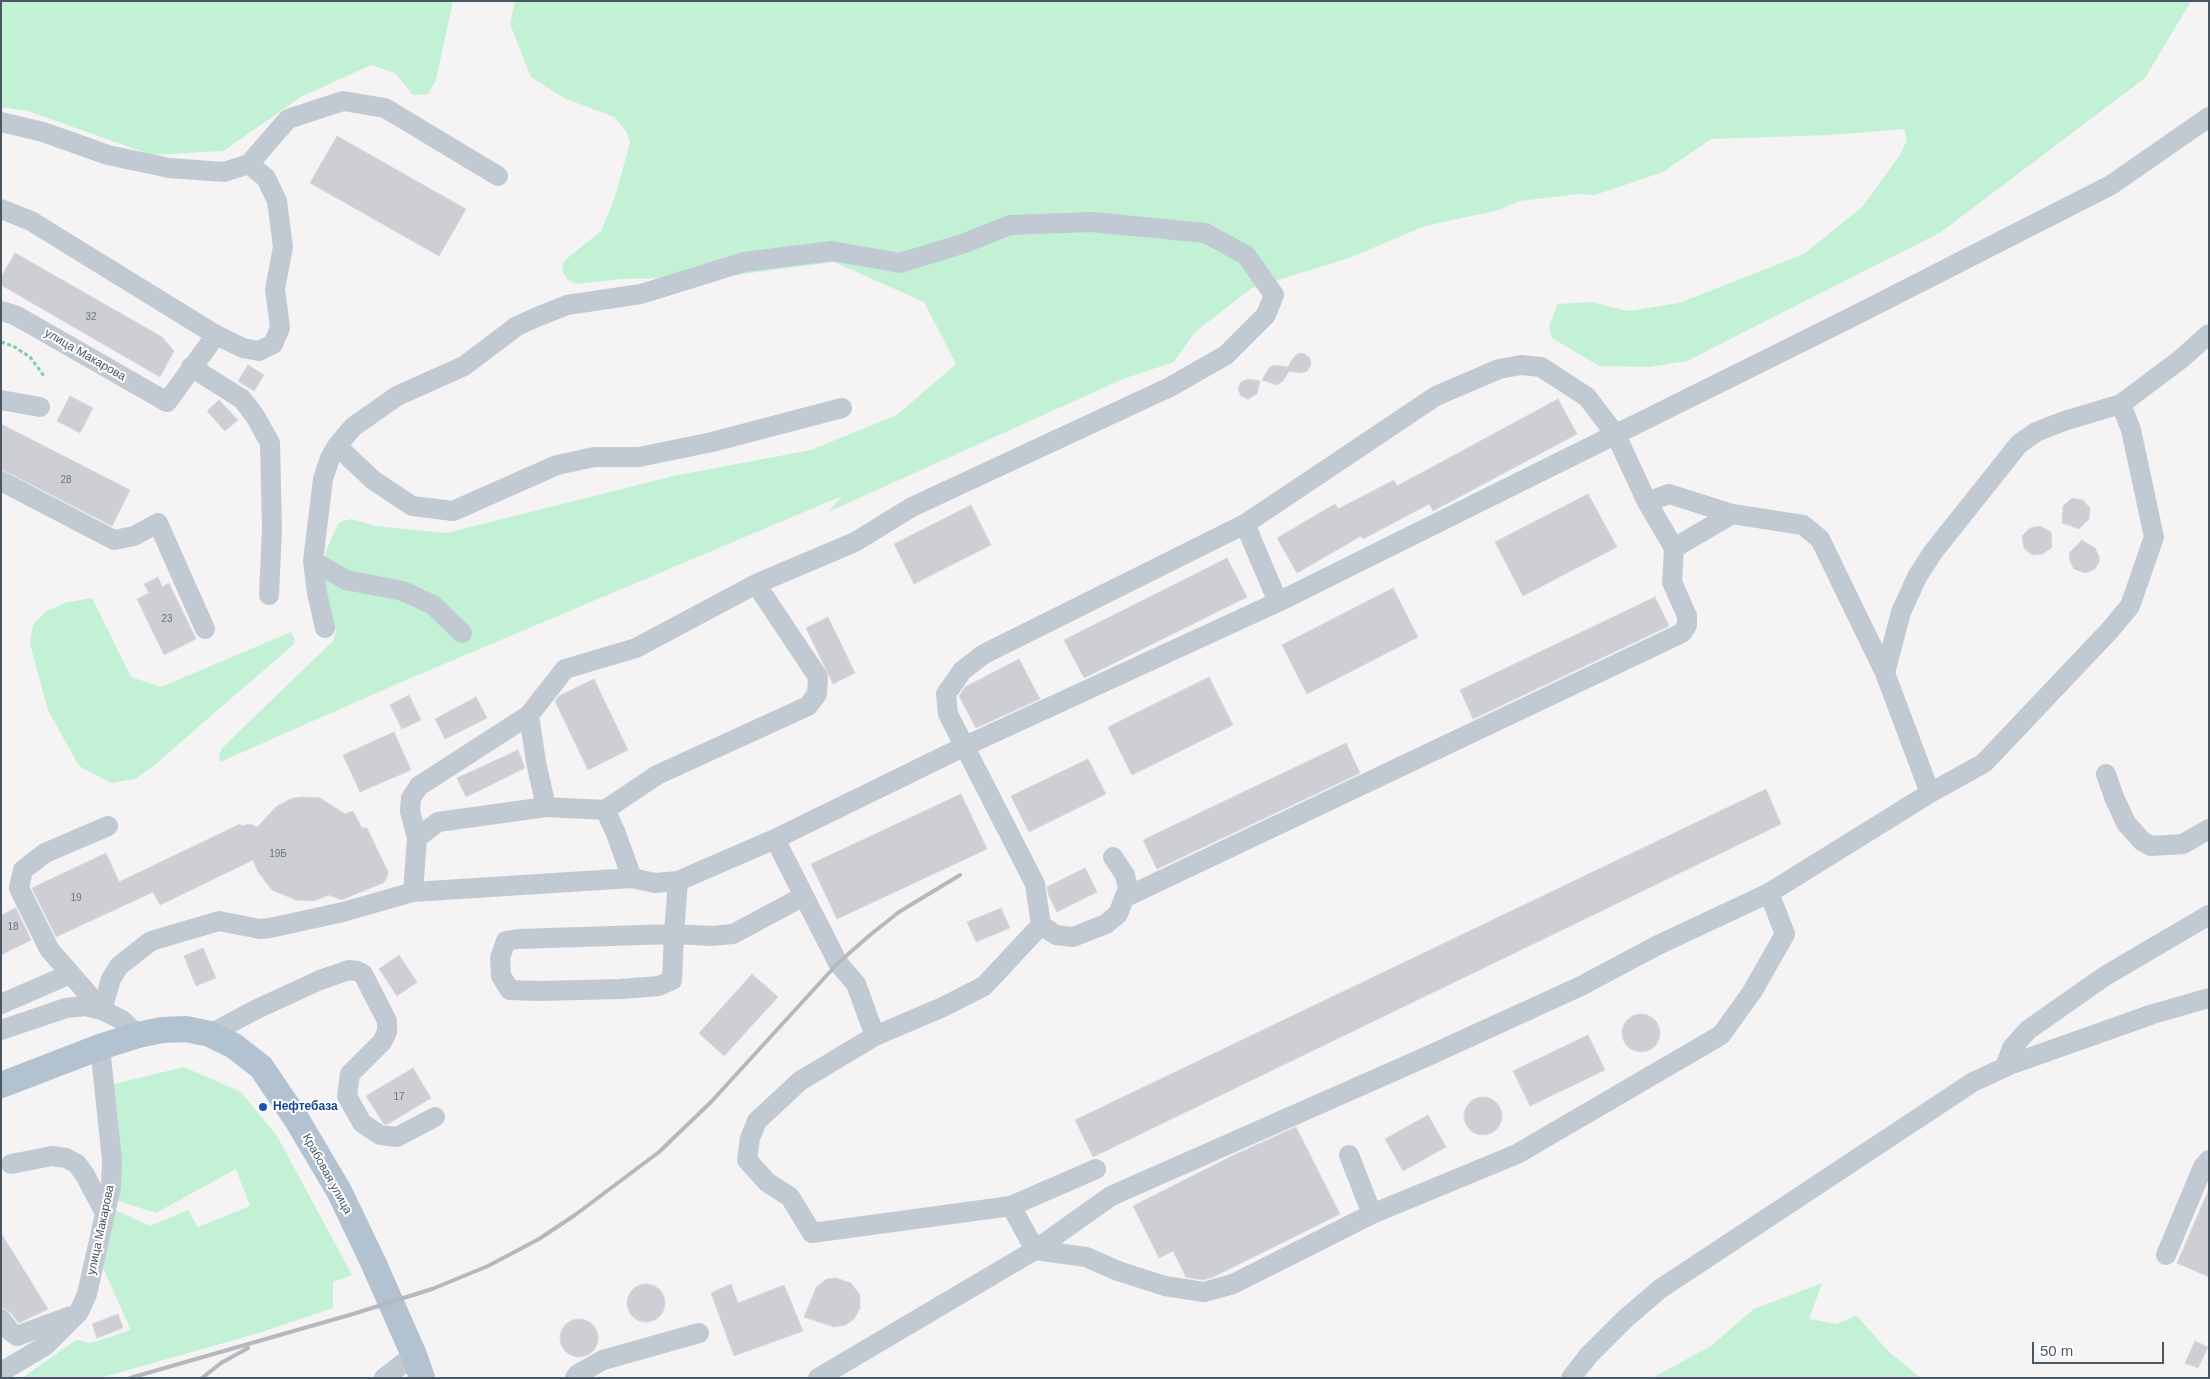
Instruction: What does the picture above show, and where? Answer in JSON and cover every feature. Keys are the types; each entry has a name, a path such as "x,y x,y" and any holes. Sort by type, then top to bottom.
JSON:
{"main road":[{"name":"Крабовая улица","path":"1,1085 100,1047 138,1035 162,1030 186,1029 210,1034 234,1046 261,1067 284,1100 339,1191 373,1262 418,1366"}],"street":[{"path":"1,122 43,132 108,155 169,168 224,172 249,164 288,119 343,101 385,108 498,176"},
{"path":"102,1010 111,979 119,966 151,941 219,921 260,929 270,928 343,912 413,892 632,878 655,883 678,881 775,839 963,748 1278,602 1616,435 2111,185 2209,117"},
{"path":"1,209 31,221 216,335 243,348 259,351 273,344 280,328 275,289 283,247 277,201 266,178 249,164"},
{"path":"325,628 317,593 313,561 323,479 330,458 337,446 353,427 397,396 464,366 524,323 567,305 641,294 744,262 832,251 900,263 965,243 1010,226 1092,222 1205,233 1246,255 1274,295 1266,315 1226,355 1170,387 912,508 855,542 756,584 636,648 565,669 529,715 419,786 411,798 410,811 417,838 413,892"},
{"name":"улица Макарова","path":"1,311 15,315 167,402 191,367"},
{"path":"1885,673 1901,612 1917,577 1933,552 2019,444 2036,432 2064,421 2121,404 2181,359 2209,334"},
{"path":"216,335 191,367 242,399 255,416 270,442 272,511 269,595"},
{"path":"1113,857 1125,875 1128,888 1118,914 1106,924 1073,937 1056,935 1041,925 1035,884 963,748 948,714 946,694 962,672 984,654 1245,524 1436,396 1499,369 1521,365 1541,368 1587,398 1616,435 1647,502 1674,548 1672,582 1687,616 1687,625 1682,633 1126,897"},
{"path":"1,400 40,406"},
{"path":"818,1378 1035,1250 1111,1196 1572,990 1658,945 1769,893 1930,793 1984,763 2110,630 2130,606 2154,537 2132,430 2121,404"},
{"path":"337,446 373,480 412,506 453,511 556,465 594,457 639,457 712,442 842,408"},
{"path":"1,481 114,540 134,536 158,523 205,629"},
{"path":"1647,502 1668,494 1732,514 1803,525 1820,539 1885,673 1930,793"},
{"path":"1674,548 1732,514"},
{"path":"1245,524 1278,602"},
{"path":"313,561 346,580 403,591 433,605 462,633"},
{"path":"417,838 438,822 470,816 546,808 605,810 657,775 808,706 817,694 818,677 756,584"},
{"path":"529,715 536,762 546,808"},
{"path":"2106,774 2126,823 2142,841 2151,846 2183,844 2209,829"},
{"path":"605,810 615,831 632,878"},
{"path":"102,1010 49,949 19,888 23,870 45,853 108,826"},
{"path":"775,839 838,964 856,984 876,1036"},
{"path":"678,881 674,934 672,980 659,986 539,991 510,990 501,976 500,958 506,941 674,934 712,936 733,934 804,896"},
{"path":"1035,1250 1086,1257 1118,1271 1165,1286 1204,1292 1232,1284 1372,1214 1516,1154 1721,1035 1752,992 1785,934 1769,893"},
{"path":"2005,1067 2012,1048 2028,1030 2105,976 2209,915"},
{"path":"1041,925 984,986 943,1007 876,1036 800,1081 756,1122 750,1138 747,1160 767,1182 790,1196 812,1233 1011,1206 1096,1169"},
{"path":"210,1034 257,1009 320,980 349,970 357,971 362,974 387,1021 388,1032 382,1042 350,1074 347,1096 362,1123 380,1135 397,1137 435,1117"},
{"path":"1,1004 70,974"},
{"path":"1571,1378 1588,1356 1619,1325 1660,1289 1973,1082 2005,1067 2153,1014 2209,998"},
{"path":"1,1030 66,1008 85,1006 102,1010 122,1020 138,1035"},
{"name":"улица Макарова","path":"1,1372 45,1346 79,1312 87,1294 110,1187 112,1160 100,1047"},
{"path":"1349,1155 1372,1214"},
{"path":"11,1164 52,1156 66,1158 77,1164 85,1175 105,1213"},
{"path":"2166,1255 2204,1167 2209,1160"},
{"path":"1011,1206 1035,1250"},
{"path":"1,1319 10,1331 17,1336 79,1312"},
{"path":"576,1378 578,1374 603,1360 699,1333"},
{"path":"384,1378 418,1366"}],"path":[{"path":"1,342 14,346 30,357 44,376"}],"green space":[{"path":"1,1 453,1 436,80 428,94 413,95 395,73 371,65 301,97 223,151 151,155 28,111 1,107"},
{"path":"515,1 2191,1 2145,78 1941,232 1687,361 1649,367 1599,366 1552,338 1549,325 1558,304 1591,302 1628,311 1679,303 1804,254 1862,207 1900,155 1907,140 1904,129 1830,135 1711,139 1663,172 1595,195 1578,194 1519,201 1499,210 1425,226 1349,258 1252,288 1195,332 1174,362 1123,379 828,512 842,496 406,680 220,762 219,756 222,748 333,641 336,632 321,579 324,575 434,604 326,564 325,553 338,524 343,521 352,519 375,526 447,533 673,476 811,450 897,415 956,364 924,302 834,262 720,277 620,279 577,284 568,280 562,270 564,261 601,231 614,200 630,143 626,131 614,117 564,98 531,77 510,24"},
{"path":"92,598 131,677 161,687 291,632 295,639 294,644 151,768 135,779 111,783 79,766 48,710 30,644 33,625 45,612 64,603"},
{"path":"184,1067 241,1092 277,1136 352,1275 333,1282 333,1308 259,1333 100,1378 22,1378 76,1340 91,1343 131,1330 103,1268 115,1210 150,1226 188,1210 198,1227 250,1206 236,1169 156,1213 115,1200 110,1085"},
{"path":"1822,1283 1809,1319 1837,1324 1856,1315 1889,1352 1921,1378 1652,1378 1711,1346 1754,1309"}],"building":[{"path":"337,136 466,209 439,256 310,183"},
{"path":"15,253 162,337 174,351 160,377 1,285 1,277"},
{"path":"1299,353 1305,354 1310,358 1311,365 1307,371 1301,373 1289,371 1283,381 1277,385 1262,380 1269,368 1274,365 1288,367 1293,358"},
{"path":"248,365 264,375 254,391 238,381"},
{"path":"1248,379 1260,381 1257,394 1248,399 1241,396 1238,389 1241,382"},
{"path":"70,396 93,408 80,433 57,421"},
{"path":"1558,399 1577,434 1433,511 1429,504 1363,539 1361,536 1297,573 1277,538 1335,504 1338,509 1394,480 1397,486"},
{"path":"219,400 238,420 225,431 207,411"},
{"path":"1,424 130,490 112,526 1,469"},
{"path":"1588,494 1617,547 1523,596 1495,542"},
{"path":"2072,498 2083,500 2090,508 2089,519 2079,529 2062,523 2063,506"},
{"path":"971,505 991,545 914,584 894,544"},
{"path":"2040,526 2051,532 2052,547 2043,554 2032,555 2024,548 2022,536 2030,528"},
{"path":"2082,540 2095,548 2099,556 2099,562 2095,569 2085,573 2074,569 2069,553"},
{"path":"1227,558 1247,597 1084,678 1064,640"},
{"path":"158,577 162,587 169,583 196,639 164,655 137,599 149,593 144,584"},
{"path":"1393,588 1418,637 1307,694 1282,645"},
{"path":"1655,597 1669,626 1473,719 1460,690"},
{"path":"828,617 855,673 833,684 806,628"},
{"path":"1019,659 1040,699 976,728 959,696 965,687"},
{"path":"1209,677 1233,725 1132,775 1108,727"},
{"path":"594,679 628,750 588,770 555,701 559,696"},
{"path":"409,695 421,720 402,729 390,705"},
{"path":"476,697 487,718 445,739 435,719"},
{"path":"394,732 411,770 360,792 343,755"},
{"path":"1346,743 1360,773 1157,869 1143,840"},
{"path":"518,750 525,768 466,797 457,778"},
{"path":"1088,759 1106,794 1029,832 1011,796"},
{"path":"1766,789 1781,824 1093,1157 1075,1120"},
{"path":"961,794 987,849 837,919 811,864"},
{"path":"293,798 320,798 345,814 353,811 362,828 367,828 388,872 387,878 383,883 341,900 329,895 314,901 296,900 272,890 258,872 253,860 160,905 153,892 56,937 32,888 106,853 119,882 240,824 241,826 250,824 257,827 277,806"},
{"path":"1085,868 1097,892 1057,912 1047,887"},
{"path":"16,908 31,940 1,955 1,915"},
{"path":"1001,908 1010,928 976,942 967,922"},
{"path":"203,948 216,978 196,986 184,956"},
{"path":"399,955 417,982 397,996 379,969"},
{"path":"752,974 778,997 724,1056 699,1033"},
{"path":"1641,1014 1648,1015 1654,1020 1659,1026 1659,1040 1654,1046 1648,1051 1641,1052 1634,1051 1628,1046 1623,1040 1622,1033 1623,1026 1628,1020 1634,1015"},
{"path":"1588,1035 1605,1070 1530,1106 1513,1071"},
{"path":"413,1068 431,1098 388,1124 384,1124 366,1096"},
{"path":"1483,1097 1490,1098 1496,1103 1501,1109 1501,1123 1496,1129 1490,1134 1483,1135 1476,1134 1470,1129 1465,1123 1464,1116 1465,1109 1470,1103 1476,1098"},
{"path":"1428,1115 1446,1147 1403,1171 1385,1139"},
{"path":"1296,1127 1340,1214 1213,1277 1203,1280 1186,1277 1173,1251 1159,1258 1133,1206 1234,1155"},
{"path":"2209,1189 2209,1277 2177,1263"},
{"path":"1,1233 48,1309 19,1323 10,1312 1,1307"},
{"path":"836,1278 851,1283 860,1295 860,1308 854,1319 846,1325 834,1327 804,1317 817,1286 827,1279"},
{"path":"646,1284 659,1290 665,1303 659,1316 646,1322 633,1316 627,1303 633,1290"},
{"path":"731,1284 738,1303 784,1285 803,1331 734,1356 711,1293"},
{"path":"118,1314 123,1328 97,1338 92,1324"},
{"path":"579,1319 592,1325 598,1338 592,1351 579,1357 566,1351 560,1338 566,1325"},
{"path":"2195,1341 2208,1347 2198,1368 2185,1363"}],"railway":[{"path":"130,1378 353,1314 432,1289 488,1266 539,1239 575,1215 659,1152 711,1102 838,963 870,935 899,912 960,875"},
{"path":"202,1378 221,1363 248,1348"}],"place":[{"name":"Нефтебаза","path":"263,1107"}]}
